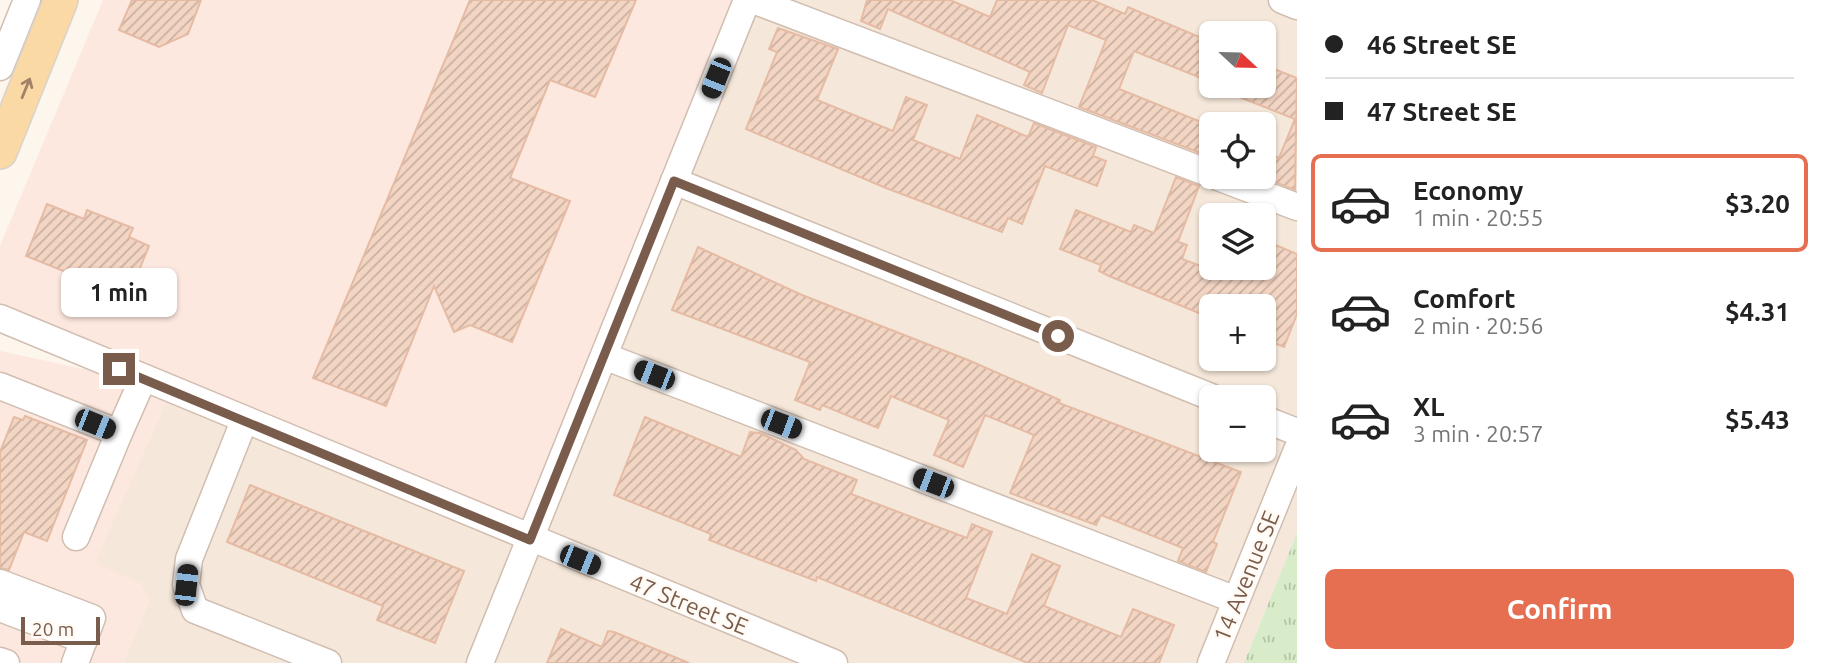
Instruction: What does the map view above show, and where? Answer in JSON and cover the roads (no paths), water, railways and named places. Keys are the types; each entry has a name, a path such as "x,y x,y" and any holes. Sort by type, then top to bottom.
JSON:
{"main road":[{"path":"0,152 61,0"}],"street":[{"path":"0,67 27,0"},
{"path":"480,663 747,0"},
{"path":"753,0 1199,169"},
{"path":"1282,0 1297,6"},
{"path":"674,181 1199,392"},
{"path":"1250,189 1297,207"},
{"name":"47 Street SE","path":"0,318 530,540 834,663"},
{"path":"604,356 1236,600"},
{"path":"76,537 143,379"},
{"path":"0,386 119,433"},
{"path":"244,421 188,559 186,585 195,610 328,663"},
{"path":"1276,424 1297,432"},
{"name":"14 Avenue SE","path":"1211,663 1297,450"},
{"path":"0,583 92,618 79,652 0,608"},
{"path":"0,661 6,663"}]}
